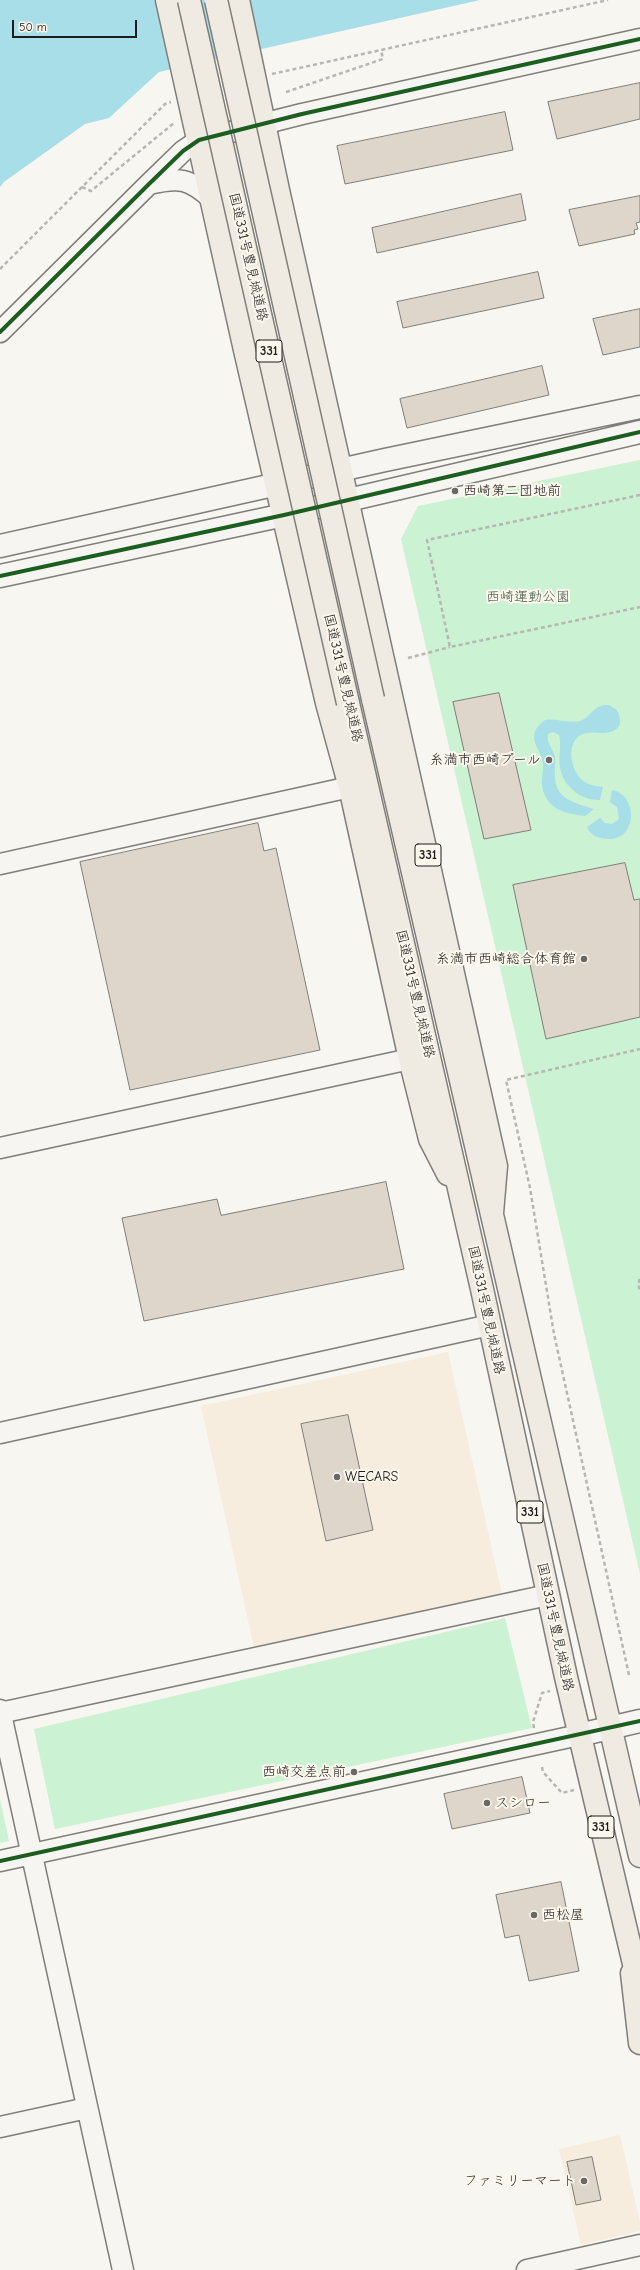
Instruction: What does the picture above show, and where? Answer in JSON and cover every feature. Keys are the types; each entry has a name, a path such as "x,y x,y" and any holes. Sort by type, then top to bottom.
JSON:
{"highway":[{"path":"167,0 180,97"},
{"name":"国道331号豊見城道路","path":"189,0 490,1326 579,1735 636,1972"},
{"name":"国道331号豊見城道路","path":"216,0 373,699 640,1856"},
{"path":"238,0 262,75"},
{"name":"331","path":"262,75 265,123 496,1166 492,1213"},
{"name":"331","path":"180,97 199,140 276,484 327,703 350,787 410,1060 430,1139 461,1199"},
{"name":"331","path":"636,1972 631,1981 640,2044"}],"street":[{"path":"0,332 148,184 183,151 199,140 265,123 640,40"},
{"path":"148,184 172,179 186,180 212,199"},
{"path":"0,546 276,484 640,407"},
{"path":"0,576 284,514 640,432"},
{"path":"0,864 350,787"},
{"path":"0,1148 410,1060"},
{"path":"0,1433 490,1326"},
{"path":"123,2270 0,1712 548,1595"},
{"path":"0,1861 640,1721"},
{"path":"0,2127 87,2108"},
{"path":"527,2270 640,2245"}],"path":[{"path":"262,75 608,0"},
{"path":"286,92 383,59 381,50"},
{"path":"0,269 165,104 180,97"},
{"path":"82,187 91,191 176,121"},
{"path":"450,647 427,540 640,495"},
{"path":"408,658 450,647 640,607"},
{"path":"629,1675 554,1334 530,1188 506,1080 640,1049"},
{"path":"640,1279 638,1284 640,1290"},
{"path":"535,1734 533,1722 542,1693 553,1691"},
{"path":"542,1767 543,1772 562,1793 578,1789"}],"shaded area":[{"path":"448,1352 502,1594 254,1648 201,1406"},
{"path":"620,2135 640,2222 640,2231 581,2245 559,2149"}],"green space":[{"name":"西崎運動公園","path":"640,460 640,1574 401,539 418,506"},
{"path":"505,1618 532,1728 55,1829 34,1729"},
{"path":"0,1799 9,1841 0,1843"}],"water":[{"path":"0,0 480,0 159,72 109,118 85,124 4,182 0,187"},
{"name":"糸満市西崎プール","path":"609,705 617,710 620,718 618,728 611,732 588,733 579,736 572,746 571,752 573,764 578,776 584,782 603,787 600,800 593,800 580,795 564,780 559,759 559,735 553,732 548,734 548,740 555,757 555,774 558,790 567,799 594,809 585,816 570,814 551,804 544,793 542,785 543,763 535,741 535,731 545,720 571,722 580,721 586,718 596,708"},
{"path":"612,790 621,794 627,801 631,810 631,819 628,828 622,835 613,839 601,838 592,834 587,827 600,818 605,823 612,824 619,819 617,807 610,802"}],"building":[{"path":"640,83 640,119 557,139 548,102"},
{"path":"505,112 513,150 345,184 337,146"},
{"path":"521,194 526,220 377,253 372,228"},
{"path":"640,196 640,222 636,223 638,229 634,230 635,234 579,246 569,210"},
{"path":"538,272 544,298 403,328 397,302"},
{"path":"640,309 640,347 603,355 593,319"},
{"path":"542,366 549,395 407,428 400,399"},
{"path":"499,693 531,830 484,839 453,702"},
{"path":"258,823 264,851 276,848 320,1050 130,1090 80,862"},
{"name":"糸満市西崎総合体育館","path":"625,863 634,900 640,899 640,1017 546,1039 513,885"},
{"path":"386,1182 404,1269 144,1321 122,1218 217,1199 221,1215"},
{"name":"WECARS","path":"348,1415 373,1530 326,1541 301,1424"},
{"name":"スシロー","path":"522,1777 530,1813 452,1829 444,1794"},
{"name":"西松屋","path":"561,1882 579,1971 529,1981 519,1935 505,1938 496,1895"},
{"name":"ファミリーマート","path":"592,2157 601,2200 576,2205 567,2162"}],"cycle path":[{"path":"0,332 183,151 199,140 302,114 640,39"},
{"path":"0,576 284,515 640,432"},
{"path":"0,1861 640,1721"}],"place":[{"name":"西崎第二団地前","path":"455,491"},
{"name":"糸満市西崎プール","path":"549,760"},
{"name":"糸満市西崎総合体育館","path":"584,959"},
{"name":"WECARS","path":"337,1477"},
{"name":"西崎交差点前","path":"354,1772"},
{"name":"スシロー","path":"487,1803"},
{"name":"西松屋","path":"534,1915"},
{"name":"ファミリーマート","path":"584,2181"}]}
